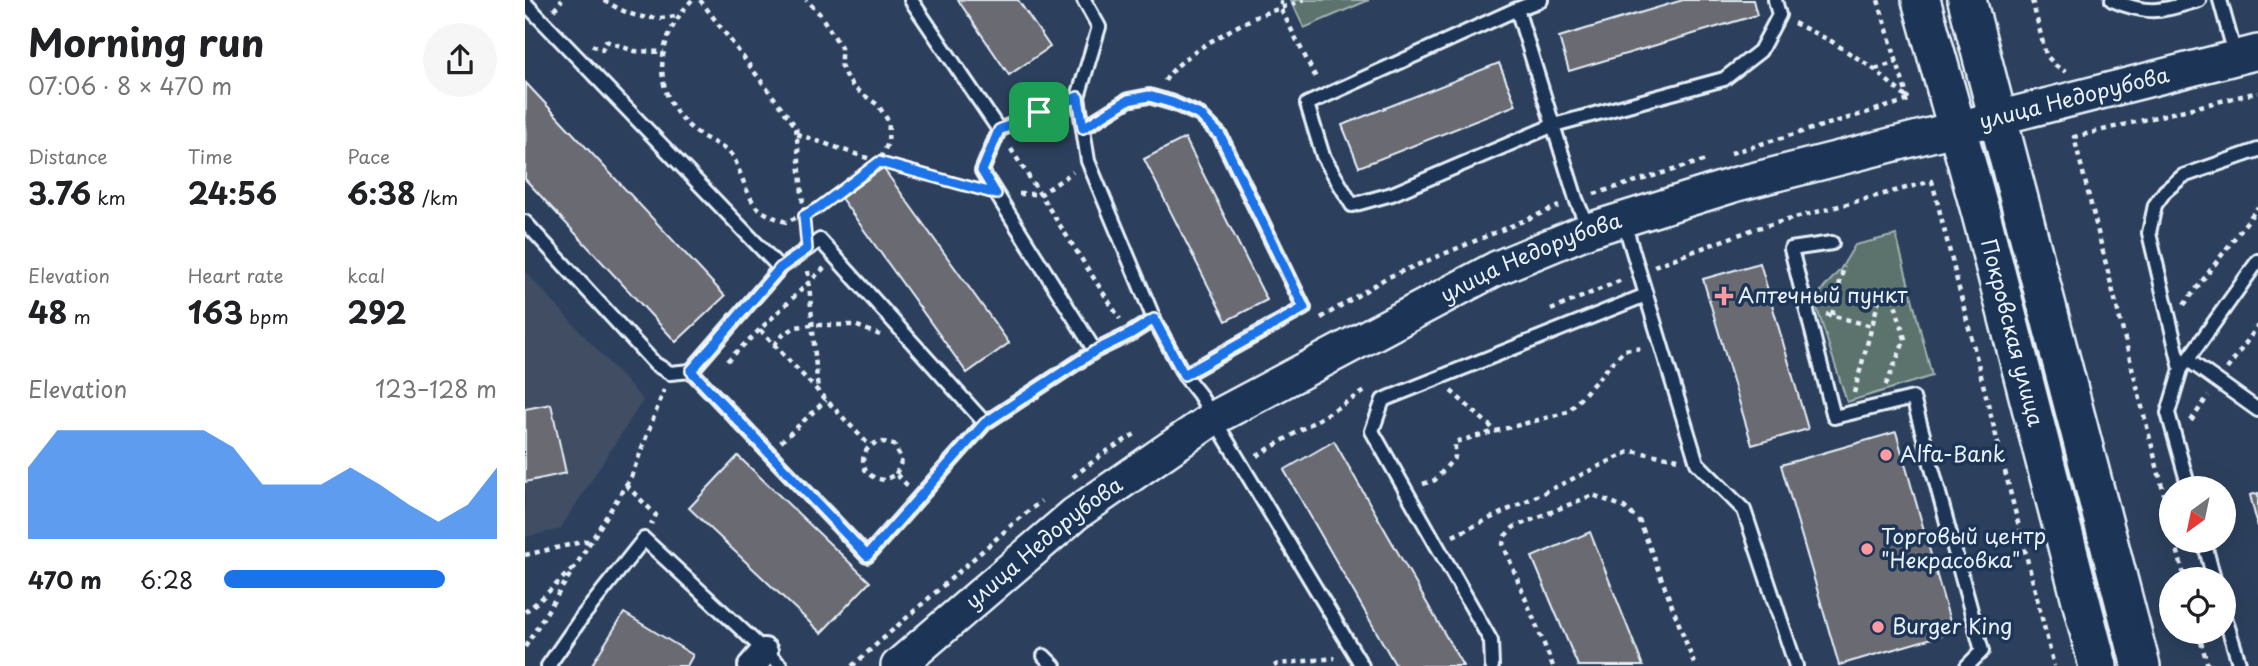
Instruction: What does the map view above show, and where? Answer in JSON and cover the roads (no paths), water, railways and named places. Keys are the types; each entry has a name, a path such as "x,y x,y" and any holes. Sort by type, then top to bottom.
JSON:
{"main road":[{"name":"Покровская улица","path":"1921,0 1981,214 2098,666"},
{"name":"Покровская улица","path":"1967,0 2141,666"}],"street":[{"name":"улица Недорубова","path":"898,666 1075,514 1212,419 1497,268 1589,230 1737,184 2247,55"}],"lane":[{"path":"911,0 999,130"},
{"path":"1084,0 1099,27 1078,97 1088,161 1154,319 1184,375 1199,394 1360,662"},
{"path":"1541,0 1307,104 1323,156 1352,205 1392,194 1555,125 1724,79 1760,51 1779,15 1775,0"},
{"path":"2112,0 2133,8 2159,12 2199,0"},
{"path":"2220,0 2247,55"},
{"path":"525,3 780,268"},
{"path":"1517,9 1576,199 1589,230"},
{"path":"1083,128 1128,100 1149,96 1200,115 1220,135 1304,308 1184,375"},
{"path":"1078,97 999,130 982,171 1095,351"},
{"path":"2258,150 2183,176 2165,191 2155,205 2149,233 2170,322 2185,365 2258,410"},
{"path":"1623,219 1697,463 1744,510 1796,666"},
{"path":"525,222 655,364 670,373 691,371 780,268 820,240 985,423"},
{"path":"1832,243 1791,249 1834,417 1913,398 1982,651 1967,666"},
{"path":"2186,476 2168,413 2185,365 2258,261"},
{"path":"1492,666 1491,641 1372,431 1383,400 1646,295"},
{"path":"691,371 867,556 985,423 1095,351 1154,319"},
{"path":"548,666 582,617 644,539 766,661"},
{"path":"2233,644 2240,666"},
{"path":"1044,656 1054,666"}],"place":[{"name":"Аптечный пункт","path":"1724,296"},
{"name":"Alfa-Bank","path":"1886,455"},
{"name":"Торговый центр \"Некрасовка\"","path":"1867,549"},
{"name":"Burger King","path":"1878,627"}]}
